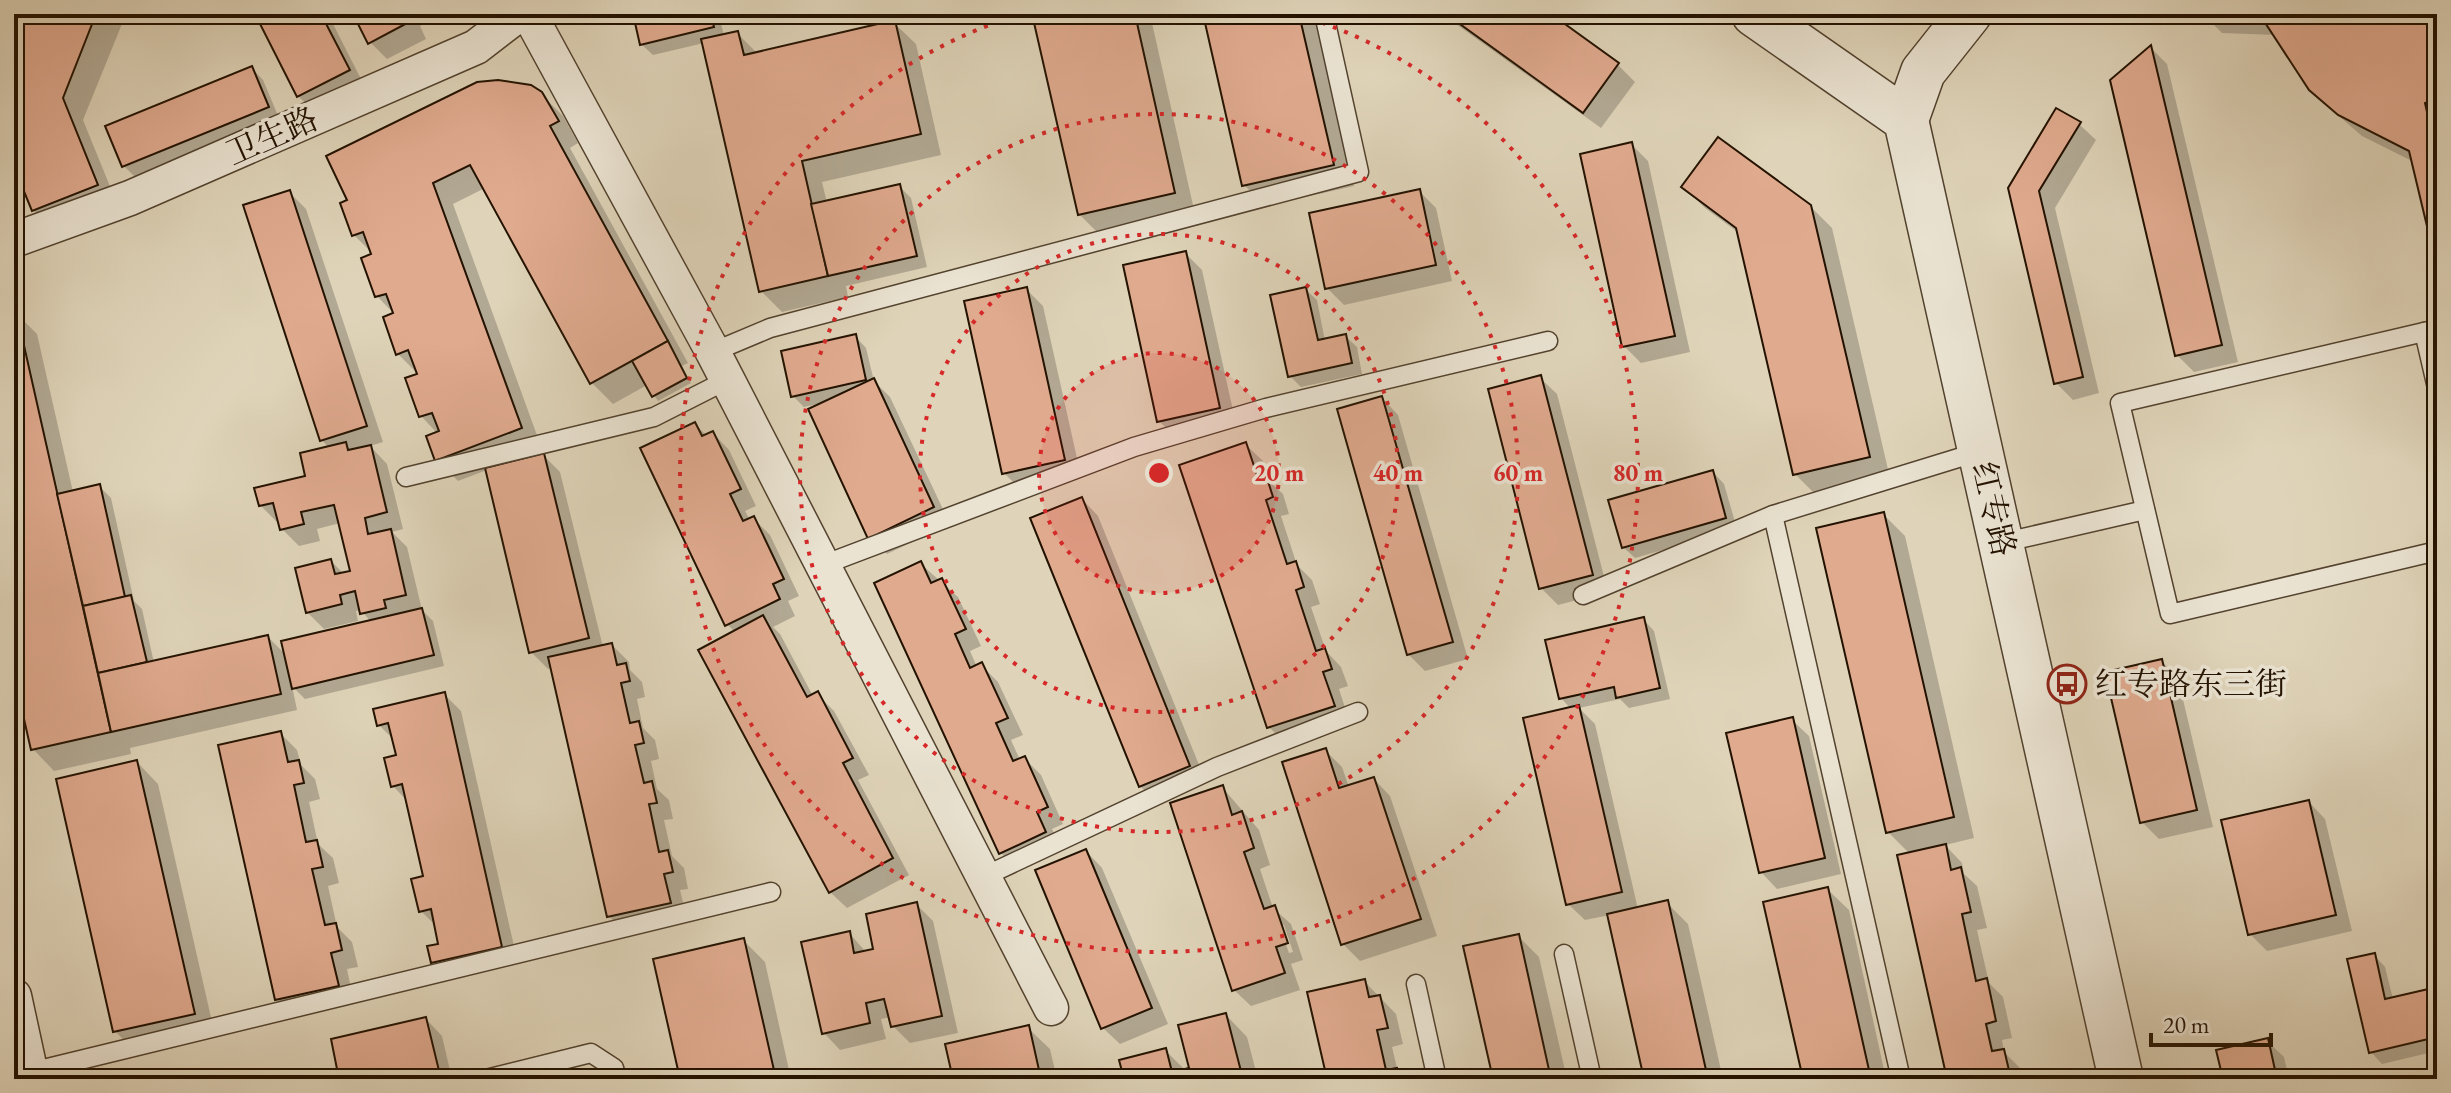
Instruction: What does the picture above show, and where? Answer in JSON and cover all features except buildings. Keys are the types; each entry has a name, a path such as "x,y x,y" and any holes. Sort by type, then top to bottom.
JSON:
{"street":[{"name":"卫生路","path":"14,240 130,198 476,47 519,14"},
{"path":"529,14 720,366 1051,1008"},
{"path":"1754,14 1906,120 1923,72 1969,14"},
{"name":"红专路","path":"1906,120 2121,1079"},
{"path":"14,996 32,1076"}],"lane":[{"path":"406,477 654,417 770,328 1359,172 1324,14"},
{"path":"2437,388 2430,331 2120,403 2170,614 2437,551"},
{"path":"823,565 1134,447 1266,408 1548,341"},
{"path":"1583,595 1773,515 1981,451"},
{"path":"2001,543 2145,510"},
{"path":"1773,515 1901,1079"},
{"path":"983,877 1217,767 1358,712"},
{"path":"32,1076 771,892"},
{"path":"1564,954 1592,1079"},
{"path":"1416,984 1437,1079"},
{"path":"486,1079 591,1053 614,1068 617,1079"}],"place":[{"name":"红专路东三街","path":"2067,684"}]}
